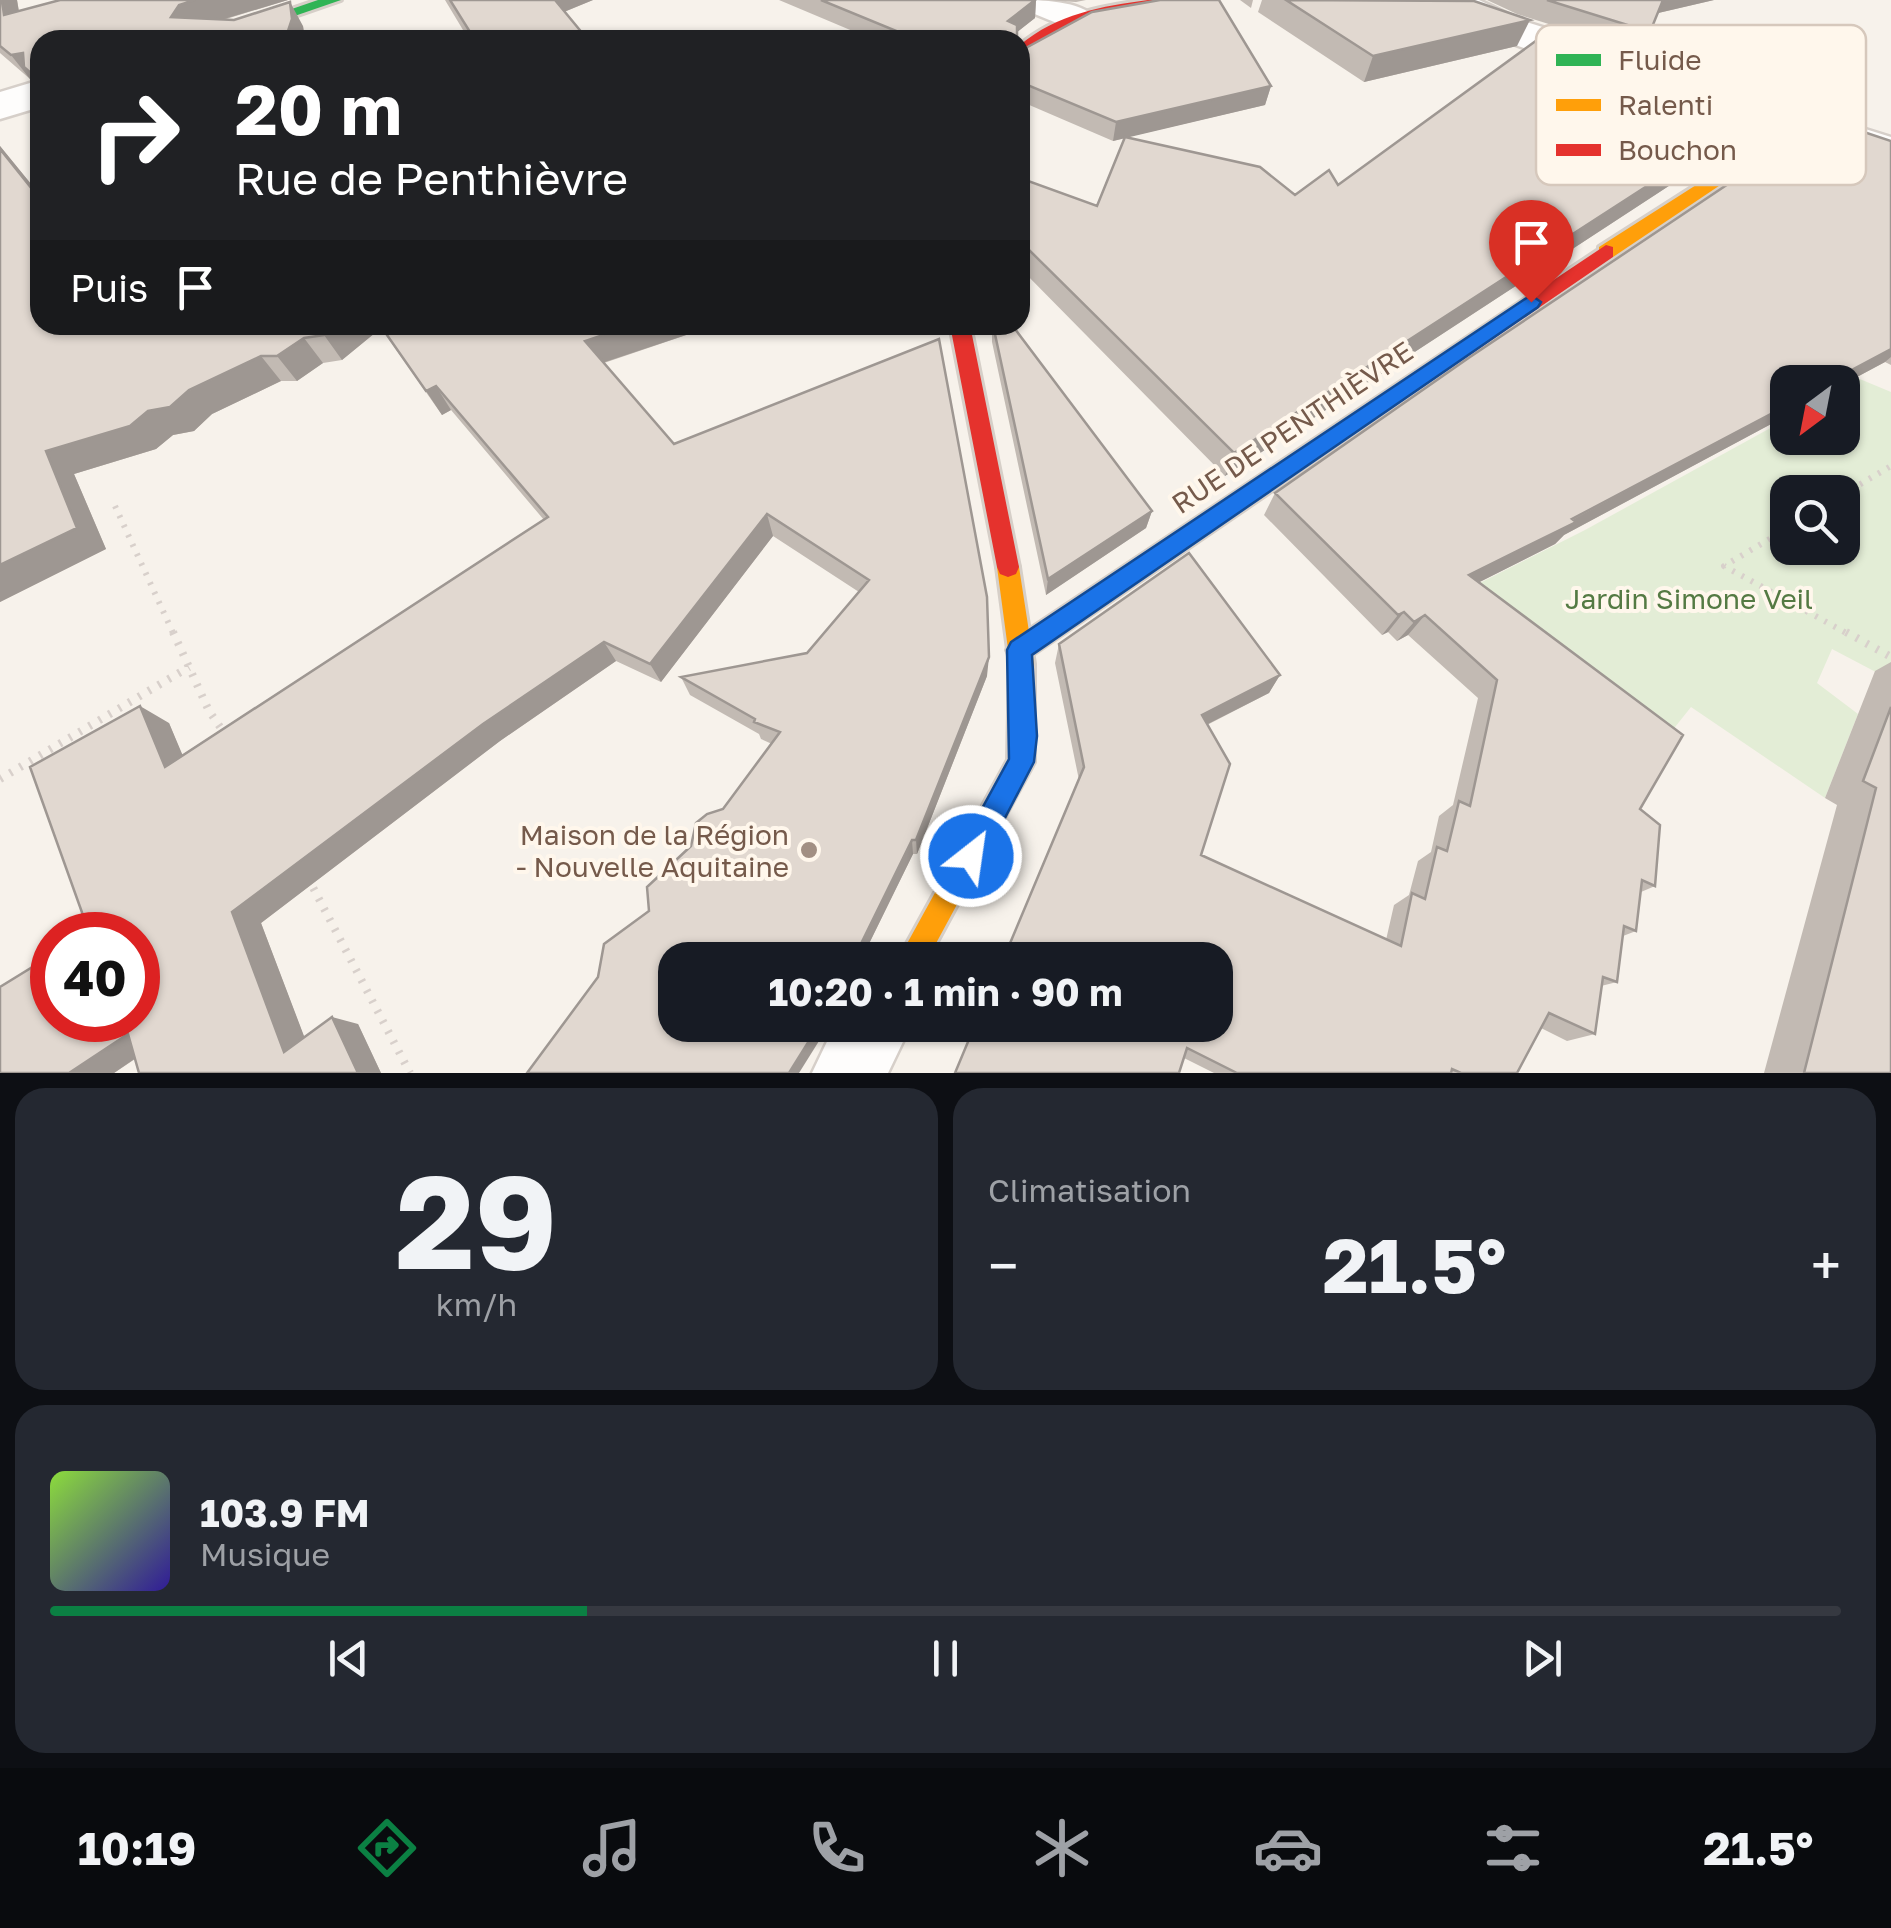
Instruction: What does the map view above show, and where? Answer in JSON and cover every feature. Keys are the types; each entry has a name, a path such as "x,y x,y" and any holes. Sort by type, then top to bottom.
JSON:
{"street":[{"path":"240,30 333,0"},
{"path":"1033,0 1077,18"},
{"path":"1030,42 1038,33 1077,18 1193,0"},
{"path":"1454,7 1536,35"},
{"path":"0,106 30,96"},
{"path":"1866,144 1891,152"},
{"name":"RUE DE PENTHIÈVRE","path":"1019,650 1708,185"},
{"path":"922,942 1021,762 1024,736 1018,617 962,335"},
{"path":"848,1073 866,1042"}],"path":[{"path":"1860,484 1891,466"},
{"path":"115,506 209,711 227,737"},
{"path":"1770,539 1724,566 1891,657"},
{"path":"0,779 190,667"},
{"path":"307,877 410,1073"}],"green space":[{"name":"Jardin Simone Veil","path":"1860,379 1891,392 1891,680 1832,649 1817,683 1858,714 1825,798 1691,707 1656,751 1452,597 1585,530 1770,428 1770,455 1860,455"}],"building":[{"path":"0,0 4,15 60,0 195,0 179,5 171,17 234,20 290,2 292,19 288,30 30,30 30,72 24,67 23,53 11,55 0,46"},
{"path":"450,0 555,0 580,30 469,30"},
{"path":"821,0 1035,0 1008,21 1017,25 1017,30 894,30"},
{"path":"1160,0 1219,0 1271,86 1116,122 1030,86 1030,46 1092,12"},
{"path":"1286,0 1474,1 1530,20 1373,56"},
{"path":"1547,0 1663,0 1653,25 1627,25"},
{"path":"1536,41 1536,185 1649,185 1234,453 1030,251 1030,182 1097,206 1125,137 1260,167 1295,195 1329,170 1338,185"},
{"path":"1866,133 1891,141 1891,349 1860,366 1770,365 1770,414 1572,519 1576,522 1469,575 1683,735 1640,809 1660,825 1655,886 1642,880 1636,931 1624,926 1617,982 1603,977 1595,1034 1549,1013 1517,1073 1461,1073 1452,1069 1451,1073 1237,1073 1187,1048 1179,1073 955,1073 968,1042 1233,1042 1233,942 1011,942 1084,767 1059,644 1189,553 1280,675 1202,715 1230,764 1201,855 1401,946 1412,893 1425,899 1437,847 1447,851 1459,801 1470,806 1497,680 1425,615 1414,622 1404,612 1398,615 1275,493 1727,185 1866,185"},
{"path":"0,149 30,186 30,335 324,335 304,338 277,356 261,356 189,390 170,407 148,411 130,426 46,451 77,528 0,565"},
{"path":"387,335 603,335 585,341 674,444 939,339 987,597 989,657 916,840 912,840 862,942 658,942 658,1042 808,1042 789,1073 527,1073 598,977 604,944 649,911 647,887 691,846 696,823 723,809 780,732 754,722 755,719 681,677 807,653 869,580 767,514 650,664 604,642 483,724 232,912 284,1052 332,1017 358,1073 139,1073 130,1042 160,1042 160,912 82,912 30,767 140,706 165,767 548,517 436,386 426,391"},
{"path":"995,335 1020,335 1152,511 1048,579"},
{"path":"1891,707 1891,1073 1804,1073 1876,788 1863,781"},
{"path":"30,969 30,1042 116,1042 69,1073 0,1073 0,987"}],"traffic: fast":[{"path":"240,30 333,0"}],"traffic: slow":[{"path":"1606,252 1707,185"},
{"path":"922,942 1021,762 1022,664 1008,567"}],"traffic: jam":[{"path":"1030,45 1058,26 1079,18 1193,0"},
{"path":"1019,650 1606,252"},
{"path":"962,335 1008,567"}],"place":[{"name":"Maison de la Région - Nouvelle Aquitaine","path":"809,850"}],"route":[{"path":"971,856 1021,762 1024,736 1019,650 1531,302"}]}
